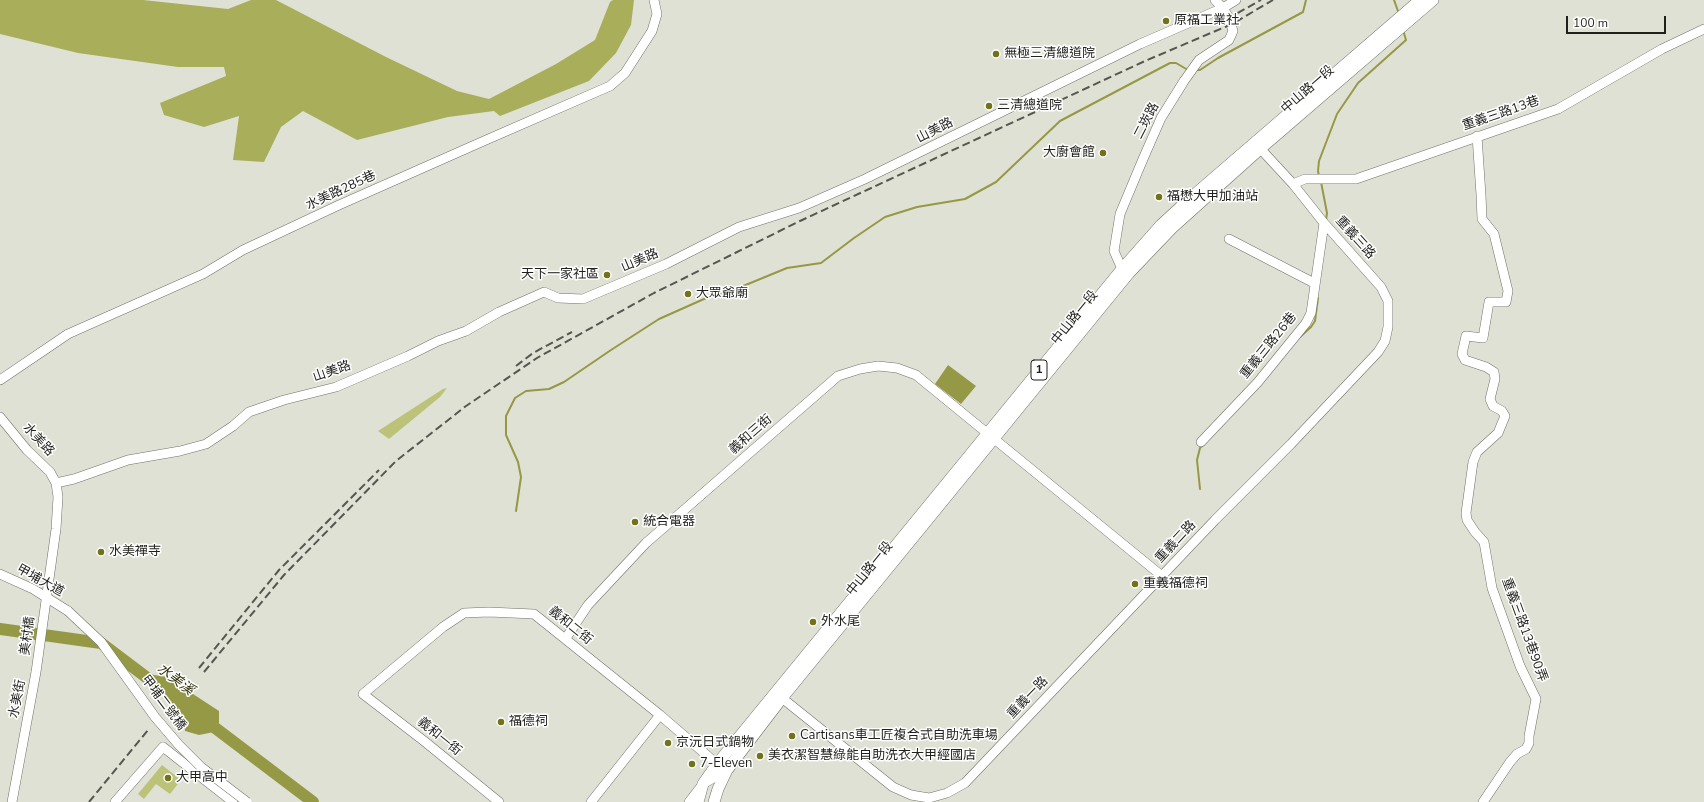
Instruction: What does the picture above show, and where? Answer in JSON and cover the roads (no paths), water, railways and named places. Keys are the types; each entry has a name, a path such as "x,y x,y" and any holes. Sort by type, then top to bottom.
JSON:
{"main road":[{"name":"中山路一段","path":"703,784 716,764 1126,271 1257,146 1420,0"},
{"name":"中山路一段","path":"1257,146 1433,0"},
{"name":"中山路一段","path":"727,770 782,698 991,435"},
{"name":"1","path":"714,802 727,770"},
{"name":"1","path":"698,802 703,784"}],"street":[{"name":"水美路285巷","path":"0,380 68,334 203,274 243,250 339,206 478,143 610,86 625,73 652,31 657,14 654,0"},
{"name":"二崁路","path":"1126,271 1114,251 1120,214 1161,118 1199,60 1229,40 1233,31 1232,24 1223,8 1215,0"},
{"path":"1223,8 1236,0"},
{"name":"山美路","path":"56,483 74,479 128,460 180,451 206,444 233,426 249,412 284,400 336,387 408,356 438,341 466,332 499,312 544,292 558,298 582,299 666,264 739,227 799,208 865,179 1140,44 1223,8"},
{"name":"重義三路13巷","path":"1293,184 1305,179 1356,179 1558,109 1662,49 1704,29"},
{"name":"重義三路13巷90弄","path":"1477,136 1482,219 1494,234 1508,290 1506,302 1489,302 1483,338 1466,336 1462,354 1465,360 1486,367 1494,372 1495,379 1490,399 1493,406 1502,411 1505,416 1498,433 1477,452 1473,462 1466,513 1467,520 1484,542 1492,588 1520,666 1536,700 1529,743 1526,749 1517,754 1510,762 1483,802"},
{"name":"重義三路","path":"1257,146 1293,184 1324,223 1381,287 1388,301 1388,327 1385,341 1368,363"},
{"name":"重義三路26巷","path":"1201,442 1258,382 1306,323 1311,313 1314,283 1324,223"},
{"path":"1229,238 1314,283"},
{"name":"重義二路","path":"991,435 1162,576 1368,363"},
{"name":"義和三街","path":"566,638 588,605 646,543 838,376 860,368 878,366 897,368 916,375 991,435"},
{"name":"水美路","path":"0,417 28,450 50,472 56,483"},
{"path":"46,600 56,529 58,497 56,483"},
{"name":"甲埔大道","path":"0,574 68,611"},
{"name":"重義一路","path":"782,698 893,787 911,795 929,798 947,793 965,784 1162,576"},
{"name":"美村橋","path":"36,672 46,600"},
{"name":"甲埔二號橋","path":"68,611 101,642 155,717 182,748 201,767 247,802"},
{"name":"義和二街","path":"363,694 443,627 464,613 489,612 534,614 566,638 616,681 660,715 716,764 727,770"},
{"name":"水美街","path":"12,802 36,672"},
{"name":"義和一街","path":"363,694 499,802"},
{"path":"591,802 660,715"},
{"path":"115,802 162,747 233,802"},
{"name":"中山路一段","path":"689,802 703,784 727,770"}],"waterway":[{"path":"1196,70 1200,70 1218,58 1303,12 1306,0"},
{"path":"1394,0 1399,14"},
{"path":"1319,176 1319,161 1337,114 1358,83 1406,40 1403,30"},
{"path":"516,511 521,477 518,462 506,435 506,416 515,398 526,391 549,389 564,382 659,319 713,295 731,291 787,268 821,263 885,217 917,207 965,199 996,182 1060,121 1170,63 1176,63 1188,70"},
{"path":"1321,182 1327,213 1326,220"},
{"path":"1300,337 1315,321 1318,298"},
{"path":"1200,489 1197,460 1200,448 1203,445"},
{"name":"水美溪","path":"0,629 101,643 154,683"},
{"name":"水美溪","path":"206,721 313,802"}],"railway":[{"path":"1227,19 1261,0"},
{"path":"204,672 284,575 396,461 466,406 537,358 654,293 800,221 1145,61 1232,24 1273,0"},
{"path":"516,366 533,353 572,332"},
{"path":"199,668 279,570 379,470"},
{"path":"89,802 148,730"}],"place":[{"name":"原福工業社","path":"1166,21"},
{"name":"無極三清總道院","path":"996,54"},
{"name":"三清總道院","path":"989,106"},
{"name":"大廚會館","path":"1103,153"},
{"name":"福懋大甲加油站","path":"1159,197"},
{"name":"天下一家社區","path":"607,275"},
{"name":"大眾爺廟","path":"688,294"},
{"name":"統合電器","path":"635,522"},
{"name":"水美禪寺","path":"101,552"},
{"name":"重義福德祠","path":"1135,584"},
{"name":"外水尾","path":"813,622"},
{"name":"福德祠","path":"501,722"},
{"name":"Cartisans車工匠複合式自助洗車場","path":"792,736"},
{"name":"京沅日式鍋物","path":"668,743"},
{"name":"美衣潔智慧綠能自助洗衣大甲經國店","path":"760,756"},
{"name":"7-Eleven","path":"692,764"},
{"name":"大甲高中","path":"168,778"}]}
